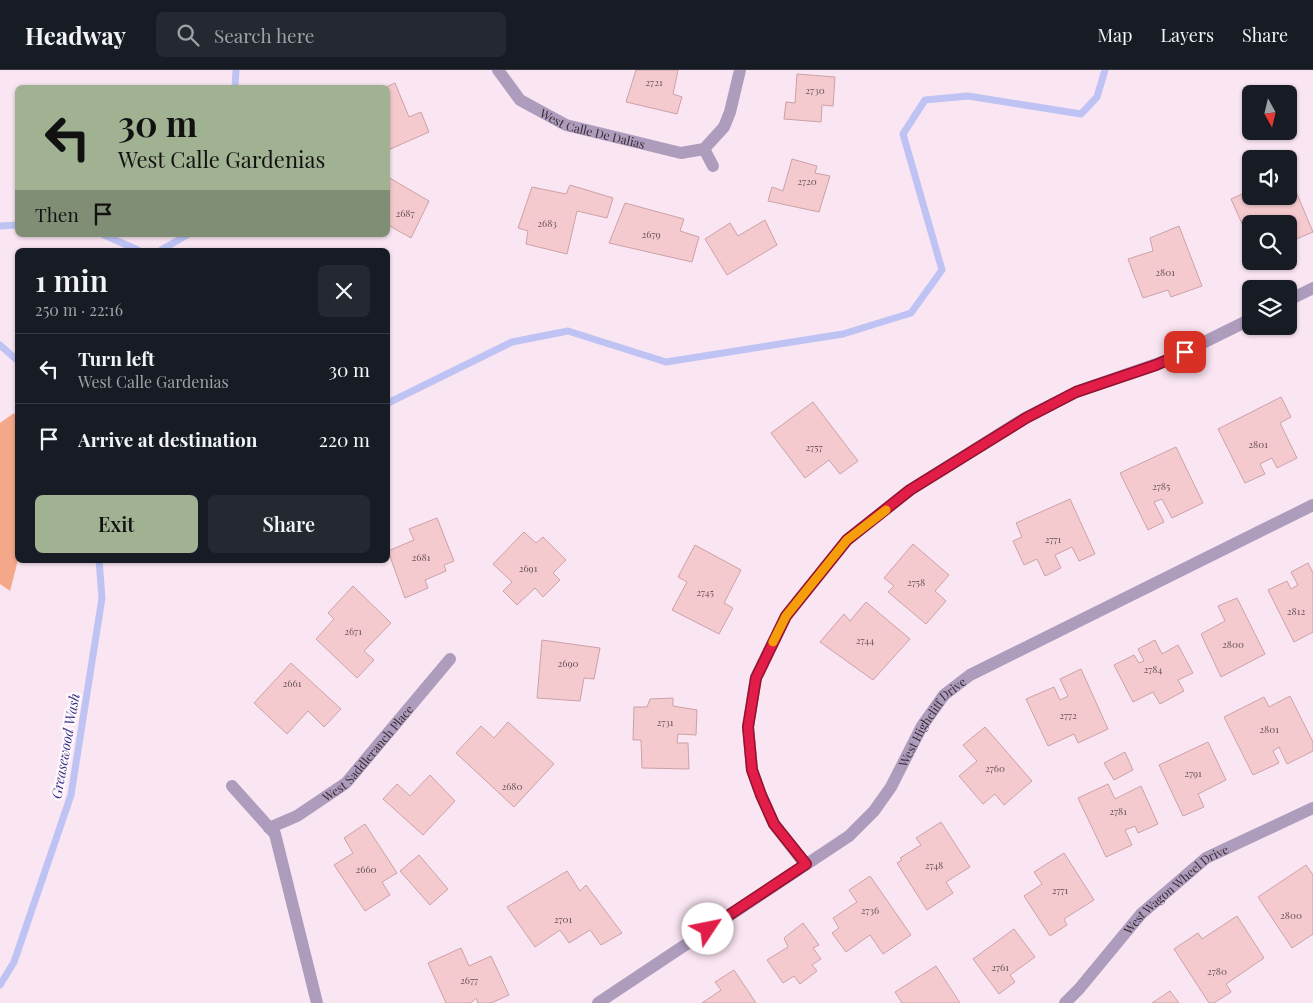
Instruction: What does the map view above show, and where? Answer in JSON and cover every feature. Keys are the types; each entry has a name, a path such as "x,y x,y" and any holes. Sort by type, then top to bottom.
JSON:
{"street":[{"name":"West Calle De Dalias","path":"498,70 520,100 566,125 670,152 682,153 704,149"},
{"path":"713,166 704,149 724,127 730,112 740,70"},
{"path":"1297,296 1313,288"},
{"path":"806,864 774,824 761,795 752,770 748,727 756,678 786,616 798,600 847,540 910,490 1009,428 1076,392 1168,360 1242,323"},
{"name":"West Highcliff Drive","path":"598,1003 849,836 874,811 891,787 922,726 944,695 970,674 1313,505"},
{"name":"West Saddleranch Place","path":"269,828 297,816 346,784 450,659"},
{"path":"232,786 275,834 316,1003"},
{"name":"West Wagon Wheel Drive","path":"1065,1003 1079,989 1141,914 1206,858 1313,808"}],"shaded area":[{"path":"14,413 15,563 17,563 10,591 0,584 0,423"}],"building":[{"path":"636,70 678,70 673,94 682,97 677,114 626,102"},
{"path":"797,74 835,77 833,106 822,105 821,122 784,119 786,102 795,103"},
{"path":"395,83 409,117 421,112 429,132 390,149 390,85"},
{"path":"792,159 817,166 815,173 830,176 819,212 768,201 772,187 783,191"},
{"path":"390,178 429,201 411,238 390,226"},
{"path":"570,185 613,198 607,218 577,211 567,254 526,244 528,231 518,228 532,187 566,194"},
{"path":"1242,194 1242,205 1297,205 1297,194 1313,232 1297,239 1297,215 1242,215 1242,224 1231,199"},
{"path":"625,203 684,219 680,231 699,237 692,262 609,243"},
{"path":"765,220 777,245 727,275 705,239 730,223 738,236"},
{"path":"1179,226 1202,286 1171,297 1168,290 1143,298 1128,259 1153,251 1150,238"},
{"path":"1281,397 1291,417 1280,423 1297,458 1277,468 1272,458 1260,464 1265,474 1245,483 1218,429"},
{"path":"813,402 858,461 840,474 829,460 805,478 771,433"},
{"path":"1176,447 1203,503 1172,518 1162,499 1154,502 1164,522 1148,530 1120,473"},
{"path":"1070,499 1095,554 1079,561 1072,547 1055,555 1061,568 1045,576 1037,559 1024,565 1013,541 1022,537 1016,523"},
{"path":"437,518 454,561 444,565 446,571 425,580 428,588 405,598 390,557 390,550 414,540 409,529"},
{"path":"524,532 536,543 543,537 566,560 553,573 560,580 543,597 535,588 517,605 503,591 512,582 493,564"},
{"path":"913,544 949,575 935,591 946,601 926,624 888,592 894,586 884,578"},
{"path":"695,545 741,570 724,603 733,608 719,634 672,610 687,582 678,577"},
{"path":"1308,563 1313,573 1313,632 1294,642 1268,590 1287,581 1291,589 1298,585 1291,572"},
{"path":"353,586 391,623 364,651 374,660 357,678 316,639 334,619 328,613"},
{"path":"1237,598 1265,654 1221,677 1201,634 1225,621 1218,606"},
{"path":"866,602 910,639 873,680 820,642 844,614 850,621"},
{"path":"542,640 600,648 594,679 584,678 580,701 537,698"},
{"path":"1155,640 1162,654 1178,645 1193,673 1178,680 1184,691 1160,704 1153,692 1133,702 1114,665 1134,655 1139,663 1144,661 1138,649"},
{"path":"291,663 341,709 324,727 308,711 287,734 254,703"},
{"path":"1081,669 1108,729 1078,743 1074,734 1048,746 1026,699 1054,687 1060,700 1068,696 1060,679"},
{"path":"1290,696 1313,742 1313,751 1287,764 1279,747 1273,751 1279,763 1253,775 1224,717 1264,697 1269,707"},
{"path":"673,698 673,706 697,710 696,735 678,734 677,743 688,743 689,769 642,768 641,740 633,740 634,707 647,707 650,699"},
{"path":"508,722 554,764 514,807 456,753 481,726 494,738"},
{"path":"985,727 1032,781 1004,805 995,794 983,804 959,776 977,761 963,745"},
{"path":"1208,742 1226,780 1198,794 1204,807 1183,816 1159,765"},
{"path":"1125,752 1133,770 1114,780 1104,763"},
{"path":"430,775 455,801 423,835 383,799 397,784 410,796"},
{"path":"1108,784 1115,799 1141,786 1158,824 1138,833 1135,826 1125,830 1132,845 1106,857 1078,798"},
{"path":"941,822 970,867 946,882 953,893 927,910 897,863 902,860 900,858 921,845 916,838"},
{"path":"365,824 397,873 382,882 390,895 365,911 334,865 353,853 344,838"},
{"path":"1064,853 1094,900 1064,919 1067,925 1050,936 1024,896 1042,884 1034,872"},
{"path":"419,855 448,889 430,905 400,871"},
{"path":"1306,865 1313,875 1313,934 1292,948 1258,897"},
{"path":"567,871 580,891 586,885 622,933 601,945 590,930 569,943 560,930 535,947 507,907"},
{"path":"870,876 911,935 883,954 870,935 846,952 832,933 839,928 833,918 857,902 849,890"},
{"path":"1237,916 1264,958 1226,984 1231,992 1214,1003 1209,1003 1174,949 1198,933 1202,939"},
{"path":"803,923 819,945 813,948 821,959 812,965 817,971 800,984 794,976 783,983 767,960 788,947 784,938"},
{"path":"1014,929 1035,957 1010,975 1015,982 999,994 973,959"},
{"path":"461,948 469,966 491,956 509,995 491,1003 478,1003 476,998 471,1003 446,1003 428,963"},
{"path":"936,966 960,1003 902,1003 895,992"},
{"path":"734,970 756,1003 702,1003 721,990 715,982"},
{"path":"1170,991 1179,1003 1152,1003"}],"waterway":[{"name":"Greasewood Wash","path":"235,85 236,70"},
{"path":"390,402 512,342 568,331 666,362 843,334 911,313 942,270 903,134 925,100 968,96 1081,114 1097,97 1105,70"},
{"name":"Greasewood Wash","path":"0,226 15,225"},
{"name":"Greasewood Wash","path":"109,237 133,248"},
{"name":"Greasewood Wash","path":"164,248 184,237"},
{"name":"Greasewood Wash","path":"0,345 15,358"},
{"name":"Greasewood Wash","path":"0,985 14,962 71,795 102,598 99,563"}],"slow traffic":[{"path":"773,642 786,616 847,540 886,510"}],"route":[{"path":"708,929 806,864 774,824 761,795 752,770 748,727 756,678 786,616 847,540 910,490 1026,418 1076,392 1156,365 1185,352"}]}
